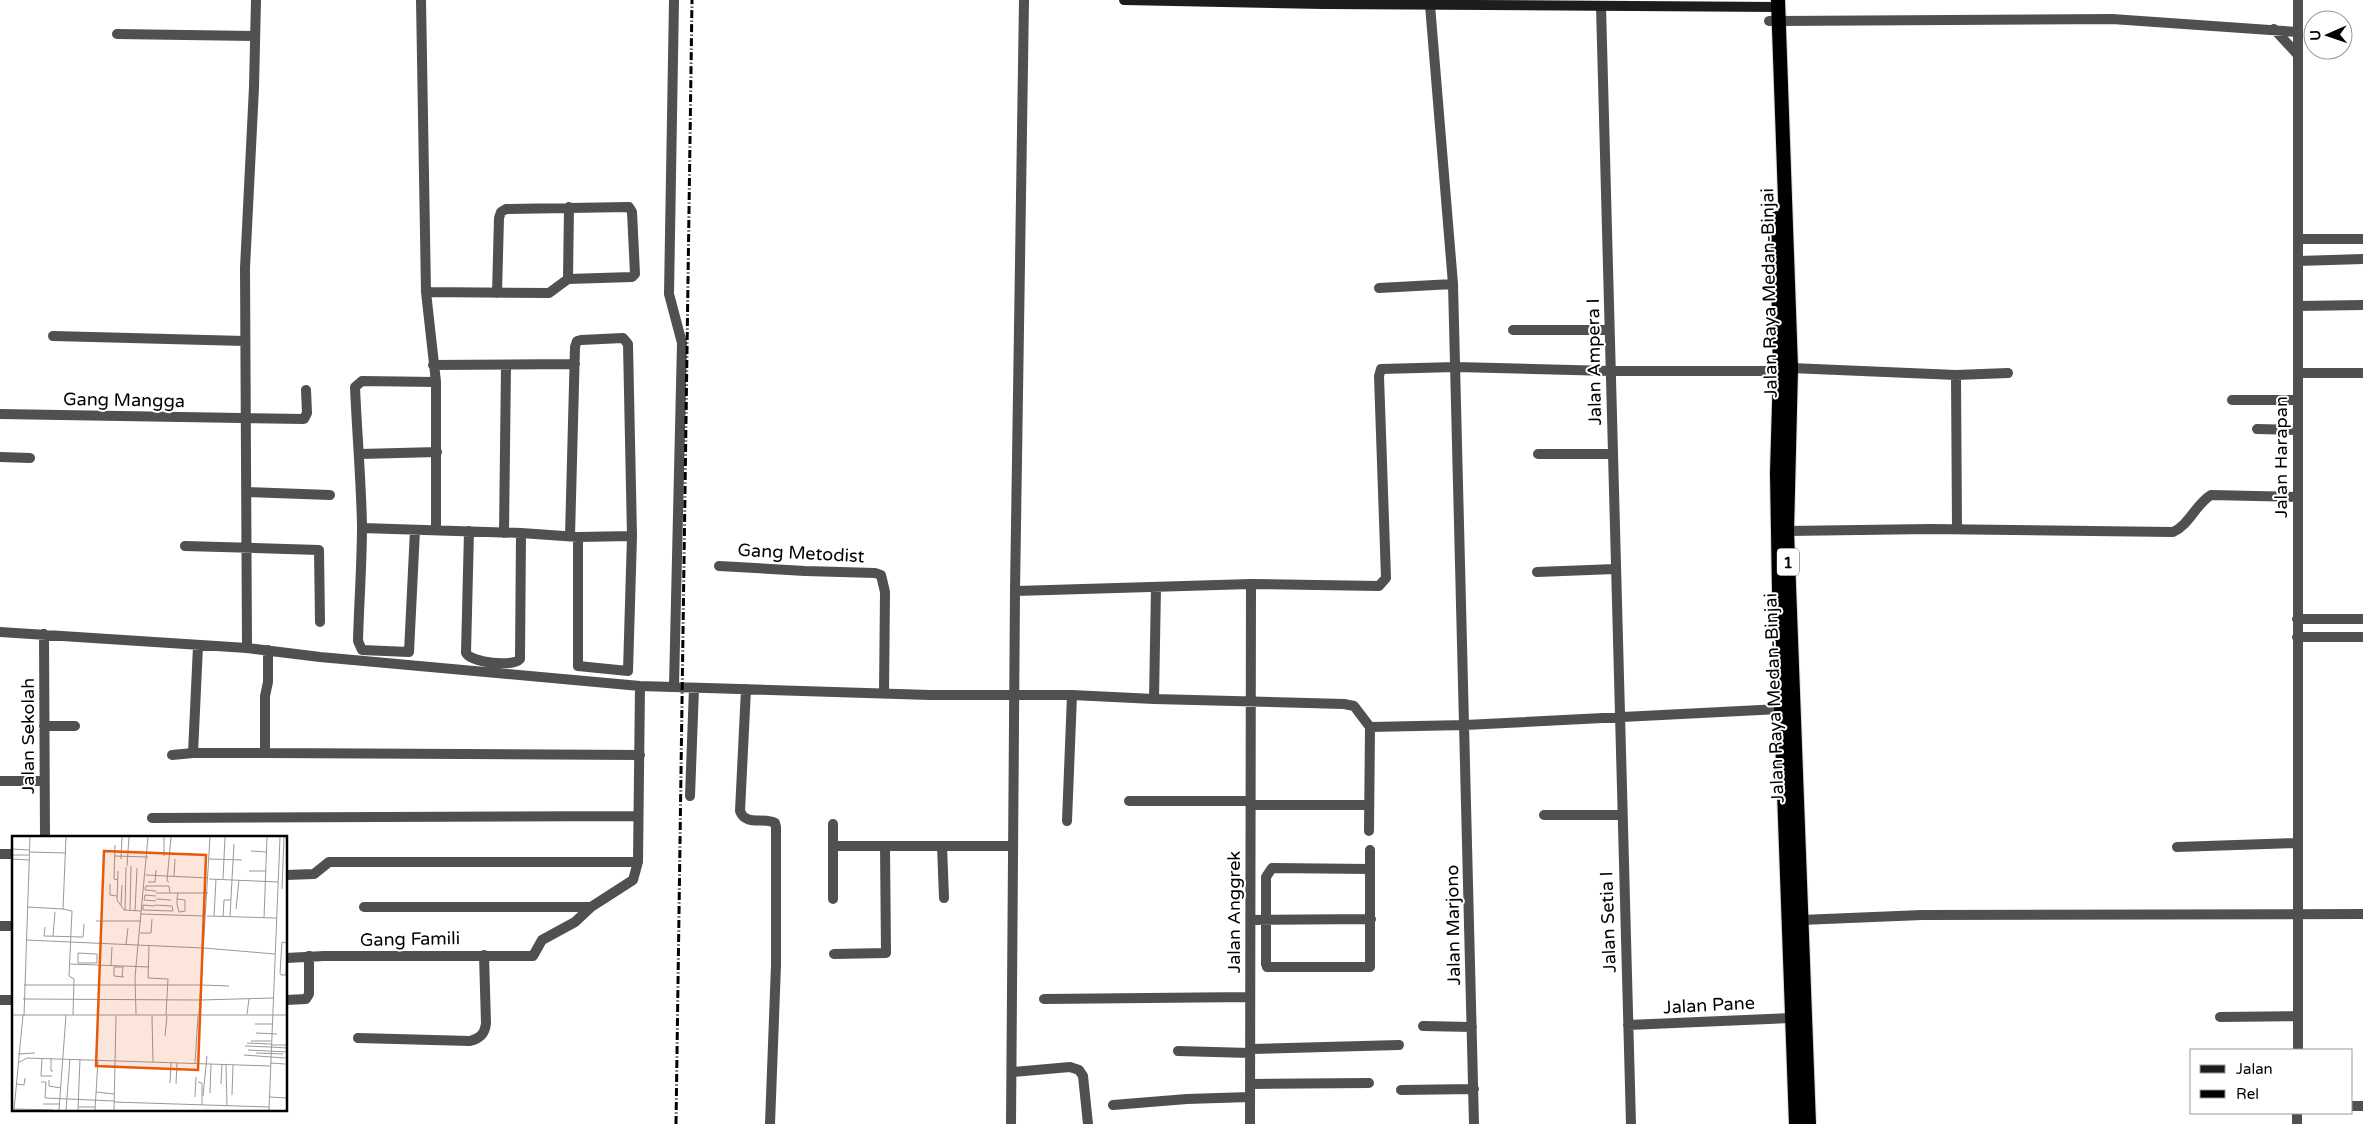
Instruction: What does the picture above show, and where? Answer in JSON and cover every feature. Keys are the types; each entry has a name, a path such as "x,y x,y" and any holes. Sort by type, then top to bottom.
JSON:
{"highway":[{"name":"Jalan Raya Medan-Binjai","path":"1773,9 1786,370 1792,851 1792,1018 1796,1124"},
{"name":"Jalan Raya Medan-Binjai","path":"1786,370 1777,473 1781,709 1792,851 1801,920 1809,1124"}],"main road":[{"path":"1124,0 1773,9"}],"street":[{"path":"247,648 247,418 244,268 256,0"},
{"path":"421,0 426,292 436,382 436,530"},
{"path":"674,0 669,294 682,342 674,686"},
{"path":"1011,1124 1015,591 1024,0"},
{"name":"Jalan Harapan","path":"2298,0 2298,1049"},
{"name":"Jalan Marjono","path":"1430,4 1453,284 1474,1124"},
{"name":"Jalan Ampera I","path":"1601,6 1619,718"},
{"path":"1773,9 2112,19 2274,28 2298,32"},
{"path":"2274,28 2298,55"},
{"path":"118,34 254,36"},
{"path":"568,279 569,207"},
{"path":"426,292 497,293 549,293 568,279 627,278 635,274 632,212 629,207 506,209 501,212 499,218 497,293"},
{"path":"2298,240 2363,239"},
{"path":"2298,261 2363,259"},
{"path":"1379,288 1453,284"},
{"path":"2298,306 2363,305"},
{"path":"1513,330 1609,330"},
{"path":"53,336 245,341"},
{"path":"623,338 628,344 632,536 629,669 625,671 578,666 574,537 575,347 577,342 581,340 623,338"},
{"path":"433,365 575,364"},
{"path":"504,532 506,365"},
{"path":"1015,591 1251,584 1379,586 1386,578 1379,376 1381,369 1456,367 1610,371 1786,370 1956,375 2008,373"},
{"path":"2298,373 2363,373"},
{"path":"1956,375 1957,529"},
{"path":"416,530 411,647 409,652 362,650 359,646 362,528 360,454 357,445 355,387 357,383 362,381 436,382"},
{"name":"Gang Mangga","path":"0,414 304,419 307,413 306,390"},
{"path":"2232,400 2298,400"},
{"path":"2257,429 2298,430"},
{"path":"360,454 437,452"},
{"path":"1538,454 1612,454"},
{"path":"0,457 30,458"},
{"path":"247,492 330,495"},
{"path":"1787,531 1957,529 2173,532 2181,528 2203,500 2211,495 2298,497"},
{"path":"362,528 504,532 574,537 632,536"},
{"path":"469,531 466,654 474,660 514,663 520,658 521,533"},
{"path":"185,546 319,550 320,622"},
{"name":"Gang Metodist","path":"720,566 805,572 875,573 881,575 885,592 884,694"},
{"path":"1537,572 1615,570"},
{"name":"Jalan Anggrek","path":"1250,1124 1251,584"},
{"path":"1154,700 1156,588"},
{"path":"2298,619 2363,619"},
{"path":"0,632 247,648 320,657 640,686 884,694 1072,695 1154,700 1344,704 1354,706 1370,727 1369,831"},
{"name":"Jalan Sekolah","path":"44,634 44,836"},
{"path":"2297,637 2363,637"},
{"path":"193,753 198,646"},
{"path":"265,753 264,696 268,682 268,650"},
{"path":"364,908 591,907 634,880 638,862 640,686"},
{"path":"690,796 694,688"},
{"path":"746,689 740,811 742,816 748,820 771,821 775,823 776,828 776,965 770,1124"},
{"path":"1067,821 1072,695"},
{"path":"1370,727 1465,725 1781,709"},
{"name":"Jalan Setia I","path":"1619,718 1631,1124"},
{"path":"44,726 75,726"},
{"path":"172,755 193,753 265,753 640,756"},
{"path":"0,781 43,780"},
{"path":"1129,802 1369,805"},
{"path":"1544,815 1622,815"},
{"path":"152,818 638,816"},
{"path":"832,824 833,899"},
{"path":"2178,847 2297,843"},
{"path":"833,846 1013,846"},
{"path":"834,954 886,953 885,846"},
{"path":"942,846 944,898"},
{"path":"1370,850 1370,869 1370,919 1370,964 1370,967 1267,967 1266,876 1272,868 1370,869"},
{"path":"288,874 314,874 329,862 638,862"},
{"name":"Gang Famili","path":"288,958 309,956 533,956 542,940 575,922 591,907"},
{"path":"1801,920 1930,915 2363,914"},
{"path":"1251,920 1370,919"},
{"path":"358,1038 470,1041 477,1039 485,1030 486,1023 484,955"},
{"path":"288,1000 306,999 309,994 309,956"},
{"path":"1044,999 1250,997"},
{"path":"2220,1017 2298,1016"},
{"name":"Jalan Pane","path":"1628,1025 1792,1018"},
{"path":"1422,1026 1472,1027"},
{"path":"1178,1051 1250,1051 1399,1045"},
{"path":"1012,1072 1070,1067 1080,1070 1083,1076 1088,1124"},
{"path":"1250,1084 1369,1083"},
{"path":"1401,1090 1474,1089"},
{"path":"1113,1104 1250,1097"}],"railway":[{"path":"676,1124 692,0"}]}
